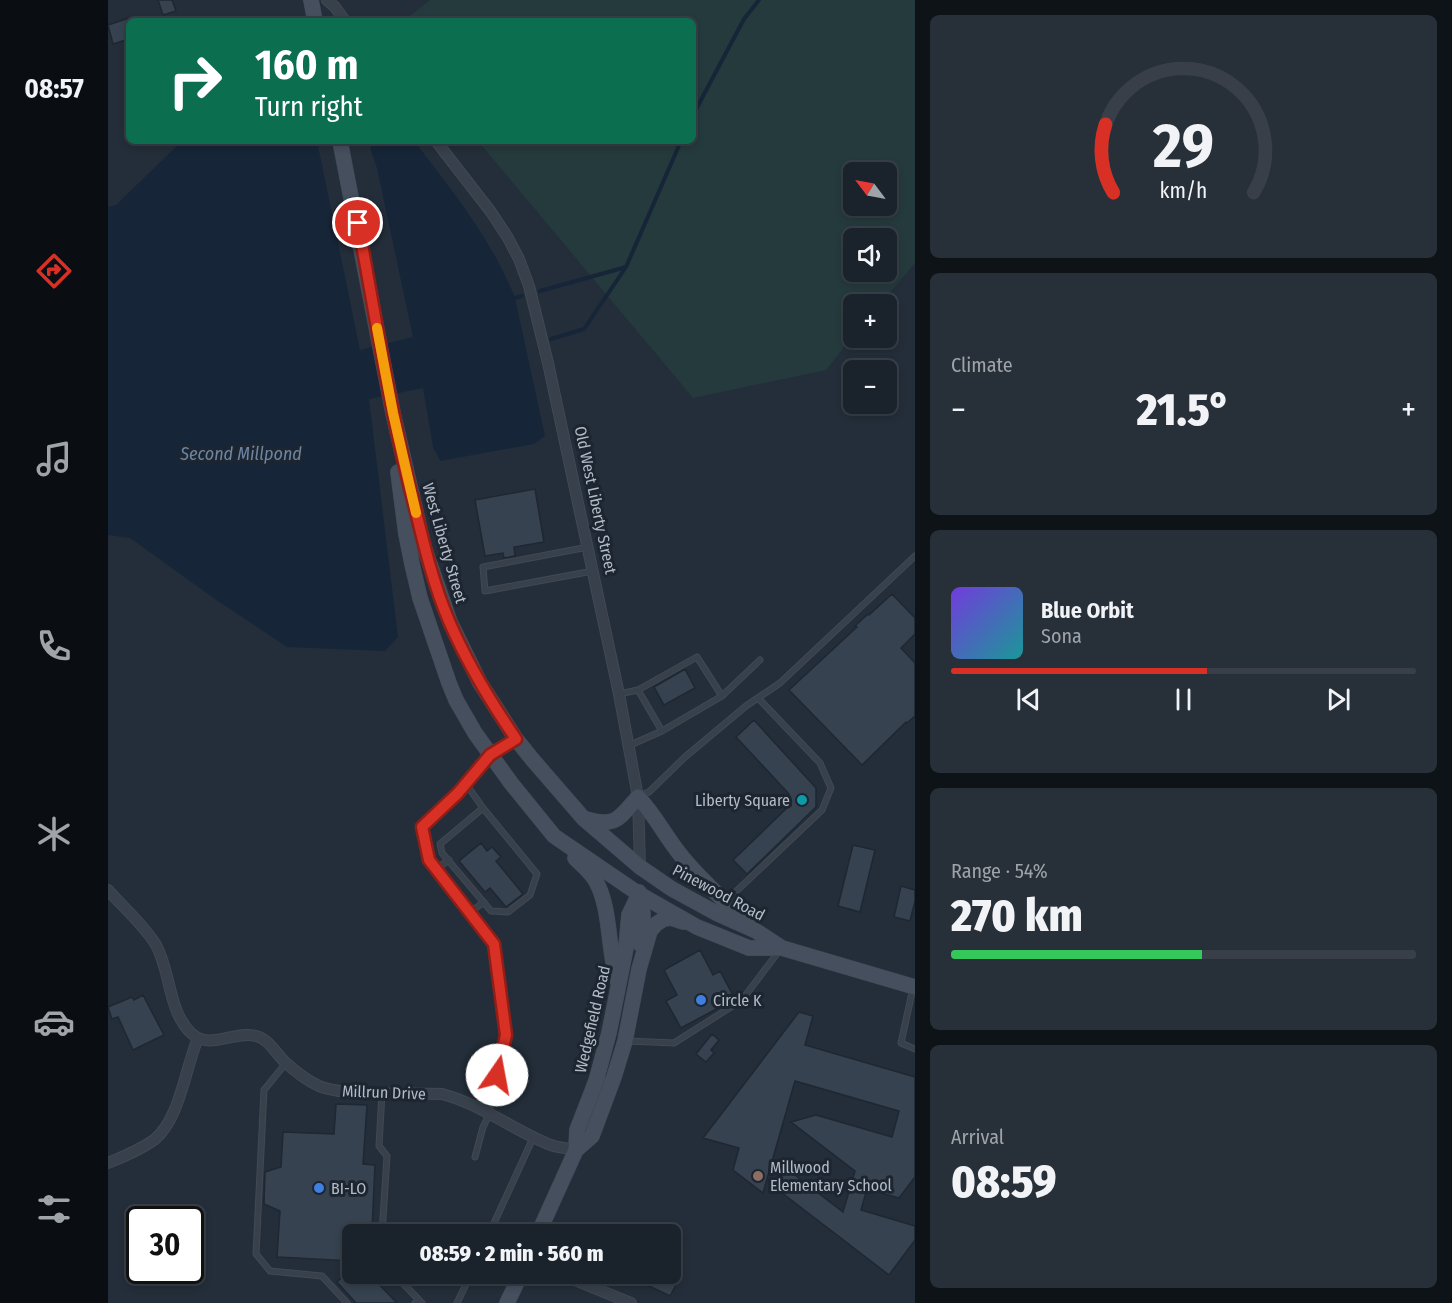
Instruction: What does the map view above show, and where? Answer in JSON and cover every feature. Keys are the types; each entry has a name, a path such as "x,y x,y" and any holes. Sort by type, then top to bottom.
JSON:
{"main road":[{"path":"311,0 314,18"},
{"name":"West Liberty Street","path":"341,144 393,413 424,547 442,603 480,682 516,739 584,819 640,867"},
{"name":"West Liberty Street","path":"393,413 399,486 406,534 420,597 456,700 490,755 554,836 639,894"},
{"path":"584,819 601,824 611,822 622,816 638,797 693,870 756,931"},
{"path":"554,836 594,879 605,912 613,970 619,986"},
{"name":"Old West Liberty Street","path":"639,894 640,867"},
{"name":"Pinewood Road","path":"640,867 672,889 756,931 782,948"},
{"path":"639,894 643,914 639,969"},
{"name":"Pinewood Road","path":"639,894 697,927 748,948 782,948 914,986"},
{"name":"Wedgefield Road","path":"543,1224 576,1150 577,1130 596,1081 619,986 629,915 639,894"},
{"path":"639,969 650,931 656,924 671,918 697,927"},
{"name":"Wedgefield Road","path":"576,1150 592,1136 626,1041 639,969"},
{"path":"507,1303 516,1284"}],"street":[{"path":"327,0 342,18"},
{"name":"Old West Liberty Street","path":"438,144 491,212 508,238 526,276 548,363 619,694 638,797 640,867"},
{"path":"488,1112 506,1035 494,944 429,860 422,827 466,784 490,755 516,739"},
{"path":"108,890 155,943 162,958 177,1010 190,1032 198,1038 172,1116 164,1129 154,1140 108,1163"},
{"name":"Millrun Drive","path":"198,1038 218,1041 238,1035 259,1036 286,1063 319,1086 330,1090 442,1094 488,1112 550,1145 576,1150"},
{"path":"584,1284 631,1303"}],"lane":[{"path":"588,547 483,567 485,591 593,571"},
{"path":"638,797 649,792 758,698 780,683 915,556"},
{"path":"619,694 638,690 697,657 722,696"},
{"path":"628,746 662,731 722,696 760,660"},
{"path":"638,690 662,731"},
{"path":"725,901 822,810 831,788 820,763 758,698"},
{"path":"466,784 537,874 530,896 508,912 491,911 442,853 440,844 483,808"},
{"path":"436,869 448,860"},
{"path":"469,912 484,902"},
{"path":"626,1041 674,1043 742,1000 782,948"},
{"path":"914,986 901,1043 915,1050"},
{"path":"286,1063 264,1090 256,1254 270,1271 322,1276 347,1303"},
{"path":"382,1092 379,1146 387,1156 383,1224"},
{"path":"475,1157 488,1112"},
{"path":"493,1224 533,1136"},
{"path":"403,1284 419,1302"},
{"path":"457,1303 466,1284"}],"green space":[{"path":"430,0 915,0 915,263 889,294 843,294 843,348 826,370 693,398 481,144 696,144 696,18 407,18"}],"water":[{"name":"Second Millpond","path":"179,144 318,144 360,350 413,337 370,144 416,144 457,197 483,236 515,298 545,436 534,444 440,461 433,447 423,388 369,399 398,637 385,651 287,647 130,538 108,535 108,207 116,205"}],"building":[{"path":"158,0 172,0 176,11 163,15"},
{"path":"126,19 126,40 113,44 108,25"},
{"path":"535,489 544,542 514,547 515,556 504,558 503,553 485,556 475,500"},
{"path":"892,594 915,618 915,634 901,648 915,663 915,716 862,765 789,690 857,627 855,626"},
{"path":"685,669 695,688 664,705 654,687"},
{"name":"Liberty Square","path":"754,720 816,788 816,807 747,874 733,860 789,806 789,794 736,737"},
{"path":"481,843 487,851 492,847 501,857 496,861 523,894 506,907 490,888 485,892 459,861"},
{"path":"853,845 875,850 860,912 838,906"},
{"path":"901,886 915,890 910,921 894,917"},
{"name":"Circle K","path":"700,950 713,975 720,971 735,999 681,1028 666,1001 677,995 664,970"},
{"path":"143,995 164,1035 133,1050 118,1017 112,1019 108,1007 132,997 134,1000"},
{"path":"799,1012 813,1016 805,1045 915,1077 915,1177 899,1198 867,1189 861,1210 915,1226 915,1240 889,1275 773,1186 787,1169 843,1212 855,1171 791,1122 816,1115 892,1137 899,1111 795,1081 763,1193 733,1170 739,1148 703,1138"},
{"path":"712,1034 719,1040 711,1050 714,1053 706,1062 696,1054"},
{"name":"BI-LO","path":"336,1104 367,1105 363,1164 375,1165 372,1224 342,1224 342,1260 277,1257 280,1211 264,1204 265,1172 281,1167 283,1132 334,1134"},
{"path":"342,1277 342,1284 379,1284 397,1303 356,1303 337,1282"},
{"path":"645,1284 676,1284 670,1296"}],"waterway":[{"path":"696,109 744,19 759,0"},
{"path":"551,339 584,329 626,267 680,144"},
{"path":"540,291 626,267"},
{"path":"515,298 522,296"}],"slow traffic":[{"path":"377,328 393,413 416,513"}],"place":[{"name":"Liberty Square","path":"802,800"},
{"name":"Circle K","path":"701,1000"},
{"name":"Millwood Elementary School","path":"758,1176"},
{"name":"BI-LO","path":"319,1188"}],"route":[{"path":"358,223 393,413 424,547 442,603 456,636 489,699 516,739 490,755 458,793 422,827 429,860 494,944 506,1035 497,1075"}]}
